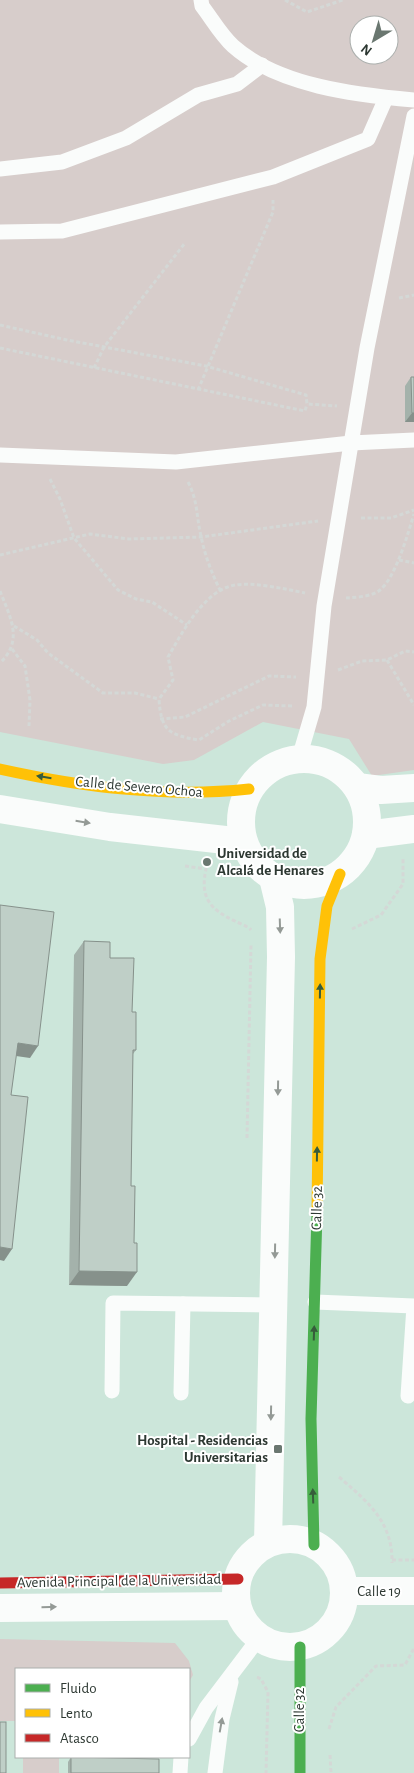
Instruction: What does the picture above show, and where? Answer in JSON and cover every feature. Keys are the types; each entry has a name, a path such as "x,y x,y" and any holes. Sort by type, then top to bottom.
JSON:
{"street":[{"path":"299,758 318,760 333,766 346,775 357,787 364,802 368,818 366,835 361,850 352,864 340,874 324,882 307,886 290,884 273,878 255,862 243,842 240,824 242,806 249,789 268,770 279,763 299,758"},
{"name":"Calle de Severo Ochoa","path":"0,769 115,788 207,794 249,789"},
{"path":"357,787 382,790 414,788"},
{"path":"0,809 110,827 243,842"},
{"path":"366,835 414,829"},
{"name":"Calle 32","path":"314,1545 311,1419 320,959 327,906 340,874"},
{"path":"268,1543 281,957 280,908 273,878"},
{"path":"283,1539 299,1540 314,1545 326,1553 336,1564 342,1577 345,1591 343,1607 337,1621 328,1633 315,1642 300,1647 286,1648 272,1645 259,1638 249,1629 237,1606 235,1592 238,1579 249,1558 268,1543 283,1539"},
{"name":"Avenida Principal de la Universidad","path":"0,1583 238,1579"},
{"name":"Calle 19","path":"345,1591 403,1591"},
{"name":"Avenida Principal de la Universidad","path":"0,1608 237,1606"},
{"name":"Calle 32","path":"300,1647 300,1773"}],"lane":[{"path":"201,0 202,6 233,45 262,64 299,81 386,98 414,100"},
{"path":"0,169 62,162 126,138 198,95 237,84 262,64"},
{"path":"0,232 62,231 273,176 368,138 386,98"},
{"path":"299,758 314,707 325,597 357,408 414,116"},
{"path":"0,455 176,462 352,443 414,440"},
{"path":"314,1302 414,1306 408,1396"},
{"path":"112,1391 113,1303 274,1305"},
{"path":"181,1393 183,1304"},
{"path":"190,1737 206,1708 235,1673 259,1638"},
{"path":"215,1773 222,1719 235,1673"},
{"path":"180,1758 180,1773"}],"path":[{"path":"284,0 307,12 343,0"},
{"path":"198,390 206,366 273,212 273,176"},
{"path":"94,368 104,347 185,243"},
{"path":"0,325 206,366 306,394 307,404 305,411 0,348"},
{"path":"307,404 357,408"},
{"path":"30,456 48,475 60,499 74,538 118,590 136,600 152,602 187,625"},
{"path":"176,462 196,496 201,537 210,568 221,592"},
{"path":"0,555 90,534 129,539 201,537 339,518 391,518 414,510"},
{"path":"314,707 264,705 229,721 199,740 175,736 160,718 158,699 173,680 168,657 187,625 209,598 234,585 274,588 325,597 364,597 380,590 399,560 414,514"},
{"path":"399,560 414,563"},
{"path":"0,591 14,626 12,648 0,664"},
{"path":"14,626 37,640 55,658 103,693 135,693 158,699"},
{"path":"12,648 25,666 30,700 29,726"},
{"path":"160,718 185,717 269,676 316,678 362,661 386,660 405,651 414,652"},
{"path":"386,660 414,704"},
{"path":"348,929 358,927 381,915 403,884 403,858 409,858"},
{"path":"206,869 202,887 207,901 229,918 251,928 247,1146"},
{"path":"339,1476 377,1512 392,1542 392,1560 403,1591"},
{"path":"392,1560 414,1560"},
{"path":"329,1732 336,1707 376,1666 405,1665 414,1648"},
{"path":"235,1673 261,1679 268,1692 266,1773"},
{"path":"330,1748 331,1773"}],"shaded area":[{"name":"Universidad de Alcalá de Henares","path":"0,0 414,0 414,1773 0,1773"},
{"path":"0,0 414,0 414,770 372,776 349,739 263,722 194,760 163,764 0,732"},
{"path":"0,1639 175,1643 189,1661 193,1675 190,1680 190,1668 15,1668 15,1721 0,1721"},
{"path":"23,1758 59,1758 59,1773 23,1773"}],"building":[{"path":"411,377 414,377 414,413 412,413"},
{"path":"0,905 54,912 38,1046 18,1043 11,1095 28,1097 12,1249 0,1247"},
{"path":"84,941 110,942 110,958 134,958 132,1012 136,1012 136,1050 133,1050 131,1186 135,1186 134,1243 137,1243 137,1272 79,1271"},
{"path":"0,1722 6,1722 6,1773 0,1773"},
{"path":"71,1758 159,1759 159,1773 71,1773"}],"traffic: fast":[{"path":"314,1545 311,1419 317,1213"},
{"path":"300,1647 300,1773"}],"traffic: slow":[{"path":"0,769 62,781 124,789 186,792 249,789"},
{"path":"317,1213 320,959 327,906 340,874"}],"traffic: jam":[{"path":"0,1583 238,1579"}],"place":[{"name":"Universidad de Alcalá de Henares","path":"207,862"},
{"name":"Hospital - Residencias Universitarias","path":"278,1449"}]}
